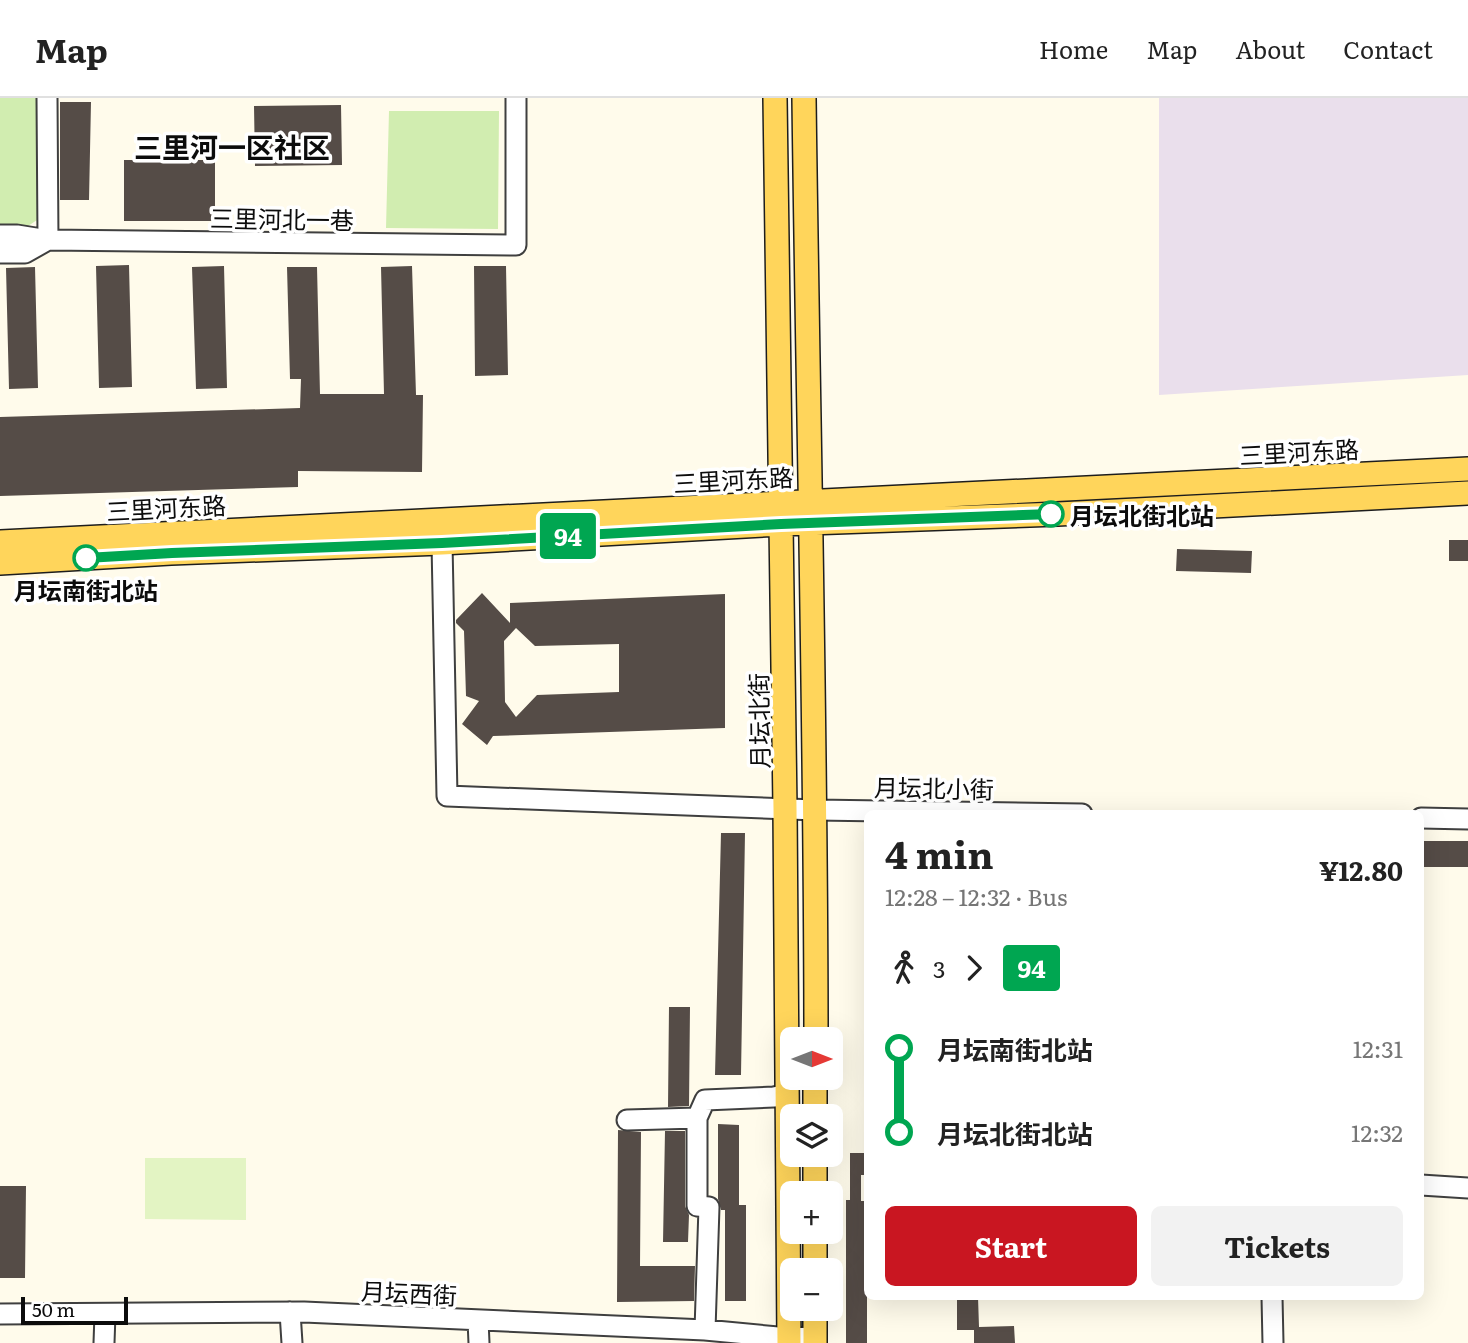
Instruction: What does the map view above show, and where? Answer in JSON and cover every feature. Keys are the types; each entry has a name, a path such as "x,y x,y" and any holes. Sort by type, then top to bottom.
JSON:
{"main road":[{"name":"月坛北街","path":"775,98 789,1340"},
{"path":"804,98 816,810 816,1027"},
{"name":"三里河东路","path":"0,563 172,553 442,543 780,514 1468,469"},
{"name":"三里河东路","path":"810,512 1468,493"},
{"name":"三里河东路","path":"0,542 780,514"},
{"path":"815,1321 815,1340"}],"street":[{"path":"47,98 48,240"},
{"name":"三里河北一巷","path":"0,235 17,234 48,240 516,246 516,98"},
{"name":"三里河北一巷","path":"0,253 25,253 48,240"},
{"name":"月坛北小街","path":"442,543 447,796 864,811"},
{"path":"1424,818 1468,819"},
{"path":"705,1330 709,1207 697,1206 697,1118 705,1100 787,1094"},
{"path":"627,1120 697,1118"},
{"path":"1424,1185 1468,1188"},
{"path":"1272,1300 1273,1343"},
{"path":"290,1312 292,1343"},
{"name":"月坛西街","path":"0,1314 290,1312 705,1330 789,1340 815,1340"},
{"path":"104,1343 105,1314"},
{"path":"478,1320 479,1343"}],"shaded area":[{"path":"1159,98 1468,98 1468,375 1159,395"}],"green space":[{"path":"0,98 39,98 40,218 25,228 0,229"},
{"path":"389,111 499,111 498,229 386,228"},
{"path":"145,1158 246,1158 246,1220 145,1219"}],"building":[{"path":"60,102 91,102 89,200 60,200"},
{"path":"341,105 342,165 255,166 254,106"},
{"path":"124,160 215,160 215,221 124,221"},
{"path":"129,265 132,387 99,388 96,266"},
{"path":"224,266 227,388 196,389 192,267"},
{"path":"412,266 416,395 423,395 422,472 298,471 298,487 0,496 0,417 300,408 301,379 290,379 287,267 317,267 320,394 384,394 381,267"},
{"path":"474,266 506,266 508,375 475,376"},
{"path":"35,267 38,388 9,389 6,268"},
{"path":"1449,540 1468,540 1468,561 1449,561"},
{"path":"1177,549 1252,551 1251,573 1176,571"},
{"path":"482,593 510,623 510,603 725,594 725,728 493,736 487,745 462,724 479,701 466,696 464,631 456,620","holes":["516,628 535,646 619,644 619,692 537,695 516,717 505,702 504,641"]},
{"path":"721,833 745,833 741,1075 715,1075"},
{"path":"1424,841 1468,841 1468,867 1424,867"},
{"path":"669,1007 690,1007 689,1106 668,1107"},
{"path":"718,1124 739,1125 739,1205 746,1205 746,1301 725,1301 725,1210 721,1210 718,1199"},
{"path":"618,1130 641,1132 640,1266 695,1266 694,1301 617,1302"},
{"path":"665,1131 685,1131 688,1242 663,1242"},
{"path":"850,1153 864,1153 861,1201 864,1201 867,1343 846,1343 846,1200 850,1200"},
{"path":"0,1186 26,1186 25,1278 0,1278"},
{"path":"957,1300 978,1300 979,1327 1014,1326 1015,1343 974,1343 974,1330 957,1330"}],"bus line":[{"name":"94","path":"86,558 442,543 781,524 1051,514"}],"place":[{"name":"月坛北街北站","path":"1051,514"},
{"name":"月坛南街北站","path":"86,558"}],"district":[{"name":"三里河一区社区","path":"232,146"}]}
